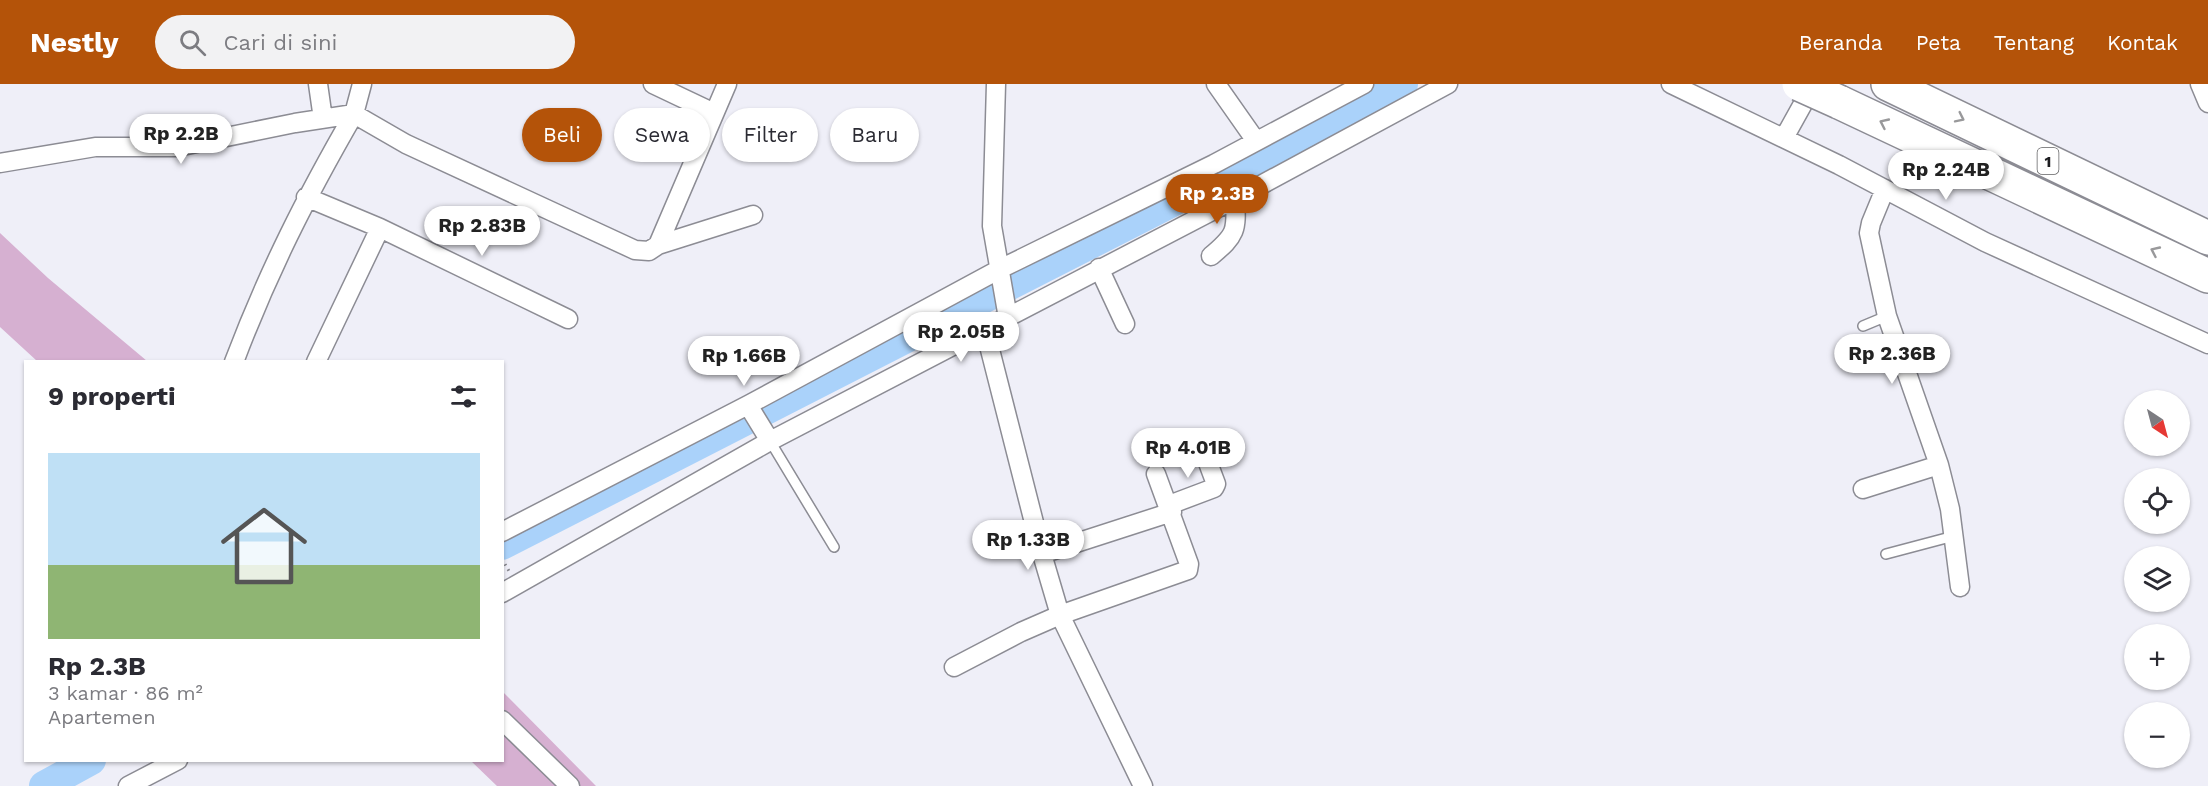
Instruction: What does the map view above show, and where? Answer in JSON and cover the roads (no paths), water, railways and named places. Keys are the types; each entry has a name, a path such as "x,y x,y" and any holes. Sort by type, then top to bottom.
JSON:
{"highway":[{"name":"1","path":"1800,84 1826,93 2208,276"},
{"name":"1","path":"1888,84 2208,238"}],"street":[{"path":"318,84 323,119"},
{"path":"235,360 261,289 306,196 354,114 362,84"},
{"path":"653,84 714,113"},
{"path":"658,245 727,84"},
{"path":"996,84 993,226 1007,314"},
{"path":"1216,84 1256,141"},
{"path":"504,531 750,409 1000,269 1256,141 1364,84"},
{"path":"504,592 767,437 985,330 1007,314 1235,199 1448,84"},
{"path":"1671,84 1784,138 1985,242 2208,344"},
{"path":"2200,84 2208,104"},
{"path":"1784,138 1826,93"},
{"path":"0,163 95,147 177,147 354,114 406,144 635,250 649,251 658,245 753,215"},
{"path":"1885,189 1870,223 1869,233 1887,316 1939,465 1950,508 1960,587"},
{"path":"306,196 381,228 568,319"},
{"path":"1211,256 1224,244 1237,225 1235,199"},
{"path":"317,360 381,228"},
{"path":"1099,268 1125,324"},
{"path":"985,330 1042,554 1060,615 1143,786"},
{"path":"750,409 767,437"},
{"path":"1042,554 1170,508 1214,488 1216,484 1204,452"},
{"path":"1863,489 1939,465"},
{"path":"954,667 1021,632 1060,615 1188,570 1189,564 1156,474"},
{"path":"504,722 570,786"},
{"path":"128,786 174,762"}],"lane":[{"path":"1863,326 1887,316"},
{"path":"767,437 834,547"},
{"path":"1886,554 1954,536"}],"waterway":[{"path":"504,544 1403,84"},
{"path":"44,786 87,762"}]}
